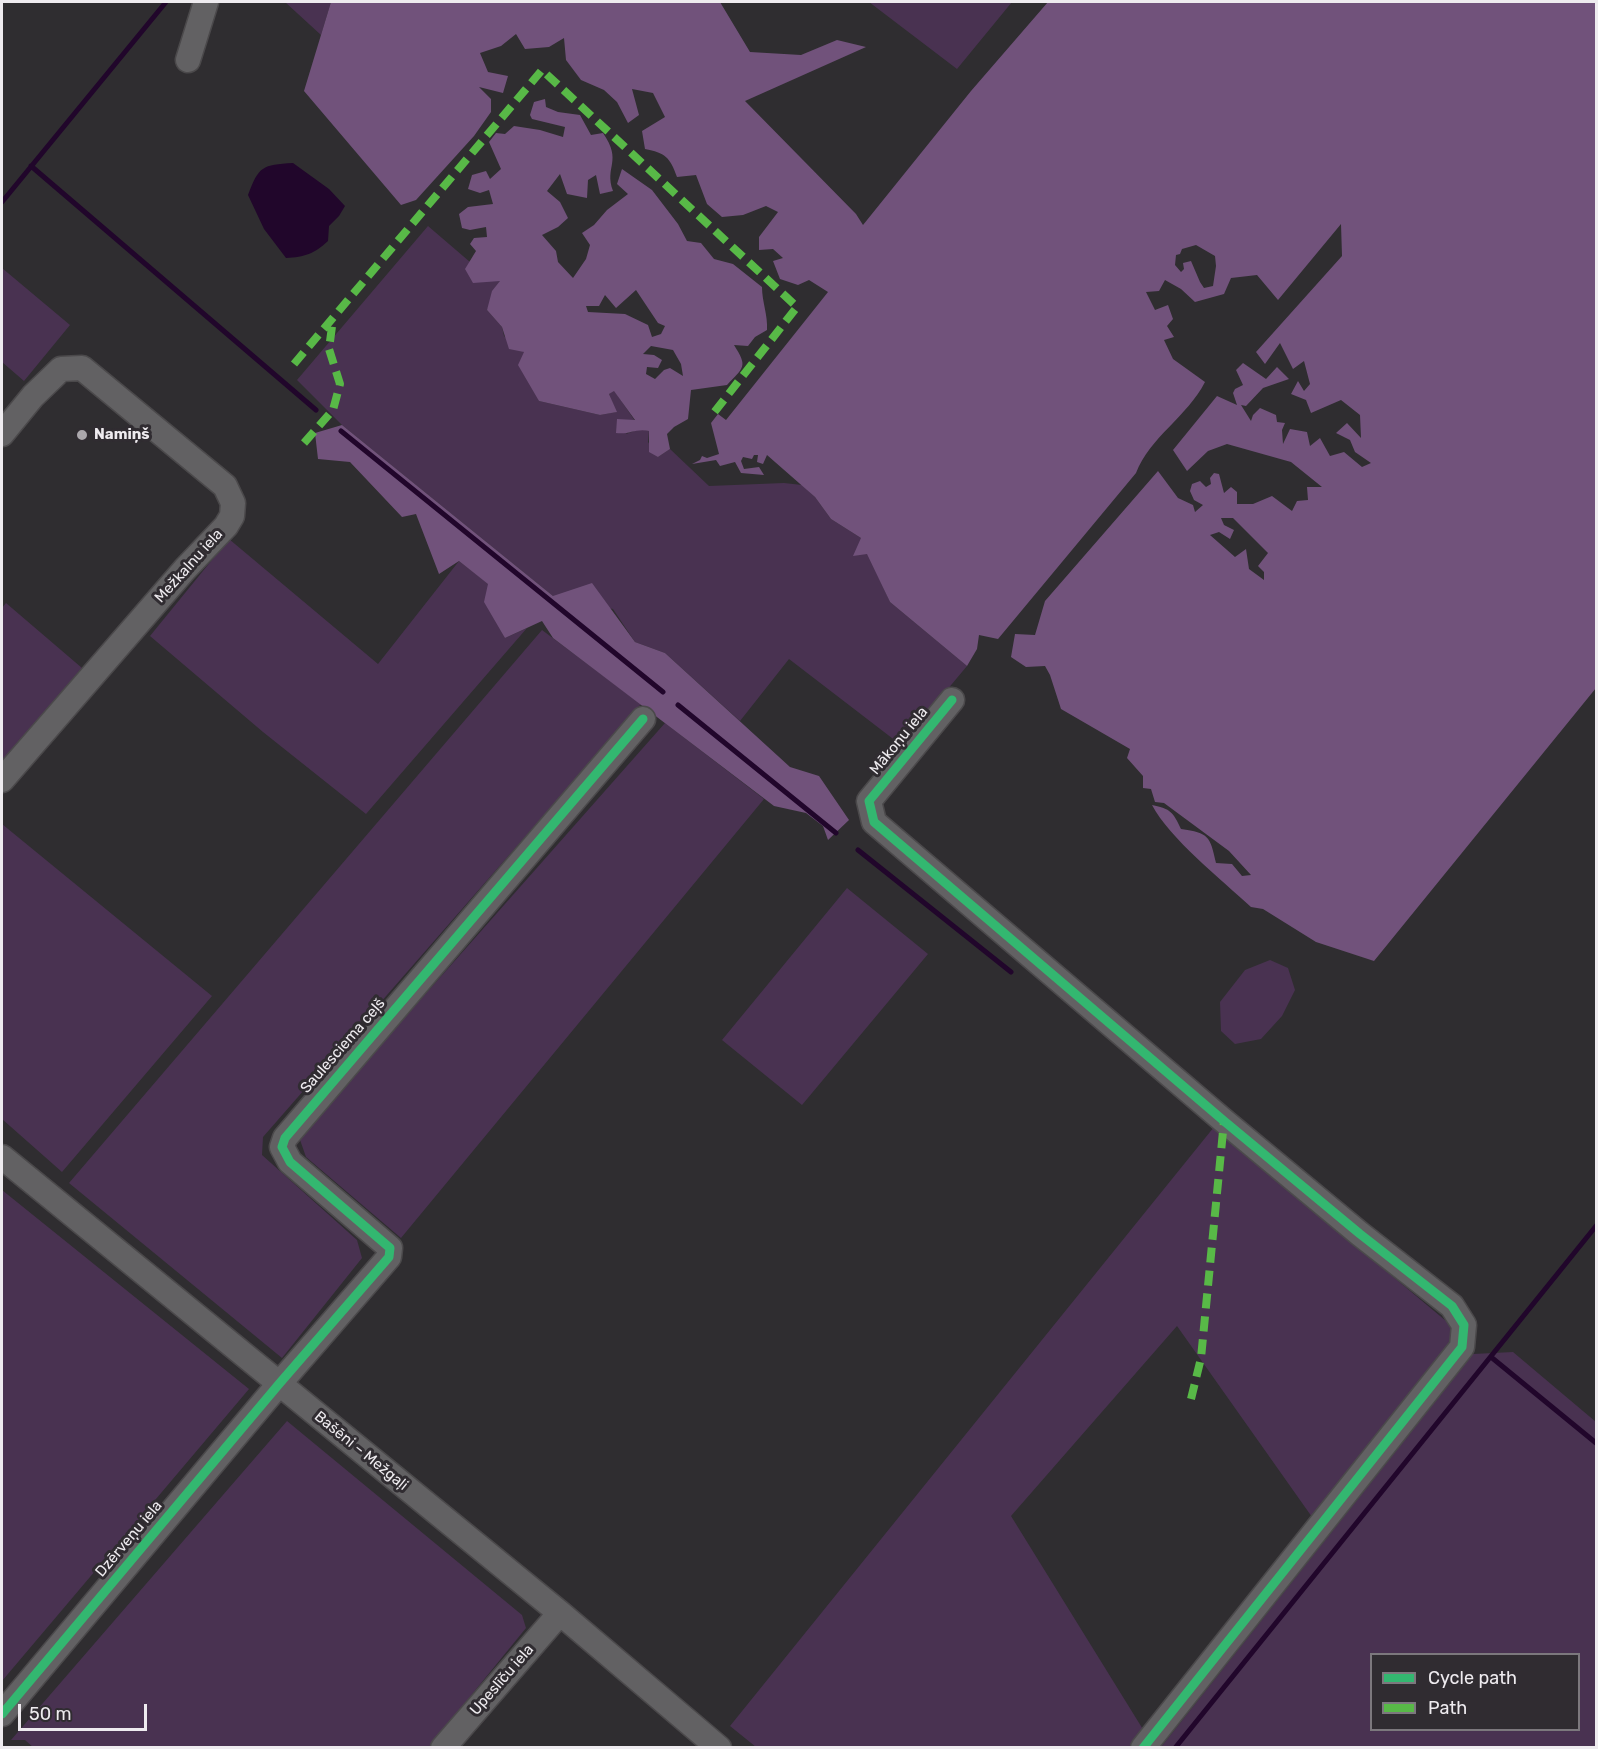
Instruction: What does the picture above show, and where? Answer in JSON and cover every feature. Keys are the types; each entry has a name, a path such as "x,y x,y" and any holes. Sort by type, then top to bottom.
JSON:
{"street":[{"path":"188,60 206,2"},
{"name":"Mežkalnu iela","path":"2,434 33,396 61,369 82,368 225,486 233,503 232,516 226,526 185,569 2,780"},
{"name":"Mākoņu iela","path":"952,700 869,801 874,822 1224,1121 1360,1234 1452,1306 1464,1325 1462,1347 1204,1668 1143,1748"},
{"name":"Saulesciema ceļš","path":"279,1384 389,1257 390,1248 290,1162 282,1147 285,1138 643,719"},
{"name":"Bašēni – Mežgaļi","path":"2,1157 560,1612 719,1748"},
{"name":"Dzērveņu iela","path":"2,1714 279,1384"},
{"name":"Upeslīču iela","path":"443,1748 560,1612"}],"shaded area":[{"path":"285,2 331,2 321,35"},
{"path":"331,2 720,2 750,52 801,55 837,40 866,47 745,101 856,214 863,225 971,91 1048,2 1596,2 1596,688 1374,961 1316,942 1263,909 1251,907 1183,845 1152,805 1171,812 1181,829 1197,832 1207,837 1216,863 1232,864 1242,876 1251,875 1229,851 1164,803 1155,802 1151,789 1143,788 1143,776 1127,758 1130,749 1061,709 1045,666 1026,667 1011,657 1015,634 1035,635 1045,601 1158,471 1178,498 1193,505 1195,512 1203,505 1194,500 1190,491 1192,484 1200,481 1206,487 1211,484 1210,478 1214,473 1219,474 1224,493 1231,487 1237,492 1237,504 1253,504 1272,496 1292,511 1297,501 1308,500 1307,487 1322,487 1291,462 1227,444 1208,451 1187,471 1173,450 1217,396 1237,405 1233,393 1235,389 1243,385 1236,370 1243,363 1266,379 1277,367 1289,379 1263,388 1246,406 1241,405 1251,421 1260,408 1276,415 1277,422 1285,423 1282,430 1283,444 1290,429 1307,432 1310,446 1320,438 1330,456 1344,452 1362,467 1371,463 1355,452 1350,440 1336,433 1347,423 1361,438 1360,415 1341,400 1311,413 1306,400 1291,394 1298,381 1304,391 1310,384 1304,361 1293,369 1280,343 1265,364 1256,352 1342,256 1341,224 1278,300 1257,275 1231,278 1224,294 1195,302 1181,289 1165,280 1159,291 1146,292 1155,310 1168,305 1173,319 1167,326 1174,337 1164,340 1173,359 1205,382 1189,406 1150,449 1136,473 998,639 979,635 977,649 967,666 890,602 867,554 853,556 861,538 831,519 815,497 767,455 763,464 757,462 758,455 754,455 752,459 743,457 741,461 744,469 759,467 764,475 741,473 735,462 720,466 716,460 692,464 700,460 702,456 707,458 719,454 711,423 718,414 726,420 828,292 809,280 798,285 780,279 773,261 783,258 773,249 759,250 759,237 778,212 766,206 743,215 722,217 707,204 696,175 677,177 666,157 645,149 642,131 665,117 653,93 632,89 639,115 628,123 617,102 604,90 581,80 566,60 564,38 549,47 525,49 516,34 501,46 480,53 488,72 508,76 503,93 479,87 491,99 491,112 474,136 416,200 401,205 304,91","holes":["1196,245 1215,256 1213,286 1204,288 1191,261 1183,263 1184,269 1181,272 1175,265 1176,255 1180,254 1182,249","1221,518 1233,518 1268,553 1258,566 1264,572 1264,580 1249,569 1246,549 1235,557 1210,535 1219,532 1230,539 1234,530 1224,525"]},
{"path":"869,2 1012,2 957,69"},
{"path":"545,99 546,107 558,112 580,115 591,135 603,133 612,151 610,175 613,191 600,194 596,175 588,180 587,198 567,194 560,174 547,191 560,202 568,218 558,227 542,235 556,251 558,262 573,278 586,259 590,245 582,233 628,194 617,184 622,169 652,190 678,224 687,241 701,243 714,259 733,264 762,287 767,330 755,337 748,346 734,345 741,358 742,366 727,385 691,390 688,419 667,434 670,449 658,457 649,452 649,431 616,433 617,419 635,420 614,391 609,394 617,412 600,415 539,401 518,365 524,352 509,349 502,327 487,310 492,291 500,281 473,283 465,269 476,251 470,244 474,238 487,237 486,227 470,230 462,228 459,214 468,207 493,204 489,190 480,193 468,189 472,175 486,171 490,179 501,169 489,142 496,133 505,134 514,126 563,137 565,127 532,119 530,115 534,102","holes":["636,290 658,323 665,326 661,334 652,337 648,325 625,314 588,312 586,306 599,306 605,295 616,308","651,346 673,350 681,364 683,376 670,368 664,370 655,379 646,374 647,367 658,368 662,360 654,355 643,354"]},
{"path":"293,163 329,189 345,206 329,226 328,241 309,254 286,258 264,229 248,195 255,178 263,169 268,166"},
{"path":"428,226 470,262 466,269 501,281 487,310 502,327 504,336 524,352 539,401 600,415 616,412 609,394 614,390 635,421 626,434 640,429 649,431 648,442 658,457 670,449 709,486 784,483 802,485 815,497 831,519 861,538 890,602 967,666 901,745 789,659 740,721 665,653 635,642 613,609 553,596 342,425 297,380"},
{"path":"2,268 70,325 24,381 2,362"},
{"path":"342,425 553,596 592,583 635,642 665,653 790,767 819,776 849,820 828,840 823,826 806,813 774,806 553,638 542,621 505,638 484,602 488,584 459,561 439,574 416,514 402,517 350,462 318,459 315,433"},
{"path":"229,539 378,664 459,561 489,584 505,638 527,628 366,814 263,732 150,636"},
{"path":"6,603 82,668 2,762 2,608"},
{"path":"542,630 641,704 263,1137 262,1155 357,1240 362,1258 282,1358 69,1183"},
{"path":"665,723 764,799 401,1238 306,1157 299,1137"},
{"path":"2,824 212,996 62,1172 2,1119"},
{"path":"847,888 928,954 802,1105 722,1040"},
{"path":"1270,960 1288,968 1295,990 1282,1016 1261,1039 1235,1044 1221,1031 1220,1002 1245,970"},
{"path":"1214,1127 1452,1326 1451,1344 1312,1517 1177,1326 1011,1516 1144,1731 1130,1747 756,1747 730,1726"},
{"path":"2,1190 249,1389 2,1681"},
{"path":"1513,1352 1596,1422 1596,1747 1161,1747 1473,1354"},
{"path":"287,1421 522,1615 526,1628 429,1747 34,1748 25,1740 11,1740"}],"waterway":[{"path":"2,202 166,2"},
{"path":"31,166 316,410"},
{"path":"341,431 663,692"},
{"path":"678,705 836,833"},
{"path":"858,850 1011,972"},
{"path":"1175,1748 1596,1226"},
{"path":"1491,1357 1596,1443"}],"marked path":[{"path":"294,364 542,70 797,307 712,415"},
{"path":"304,443 333,410 340,384 329,349 333,319"},
{"path":"1191,1399 1201,1358 1224,1121"}],"cycle path":[{"path":"952,700 869,801 874,822 1224,1121 1360,1234 1452,1306 1464,1325 1462,1347 1143,1748"},
{"path":"2,1714 279,1384 389,1257 390,1248 290,1162 282,1147 285,1138 643,719"}],"place":[{"name":"Namiņš","path":"82,435"}]}
